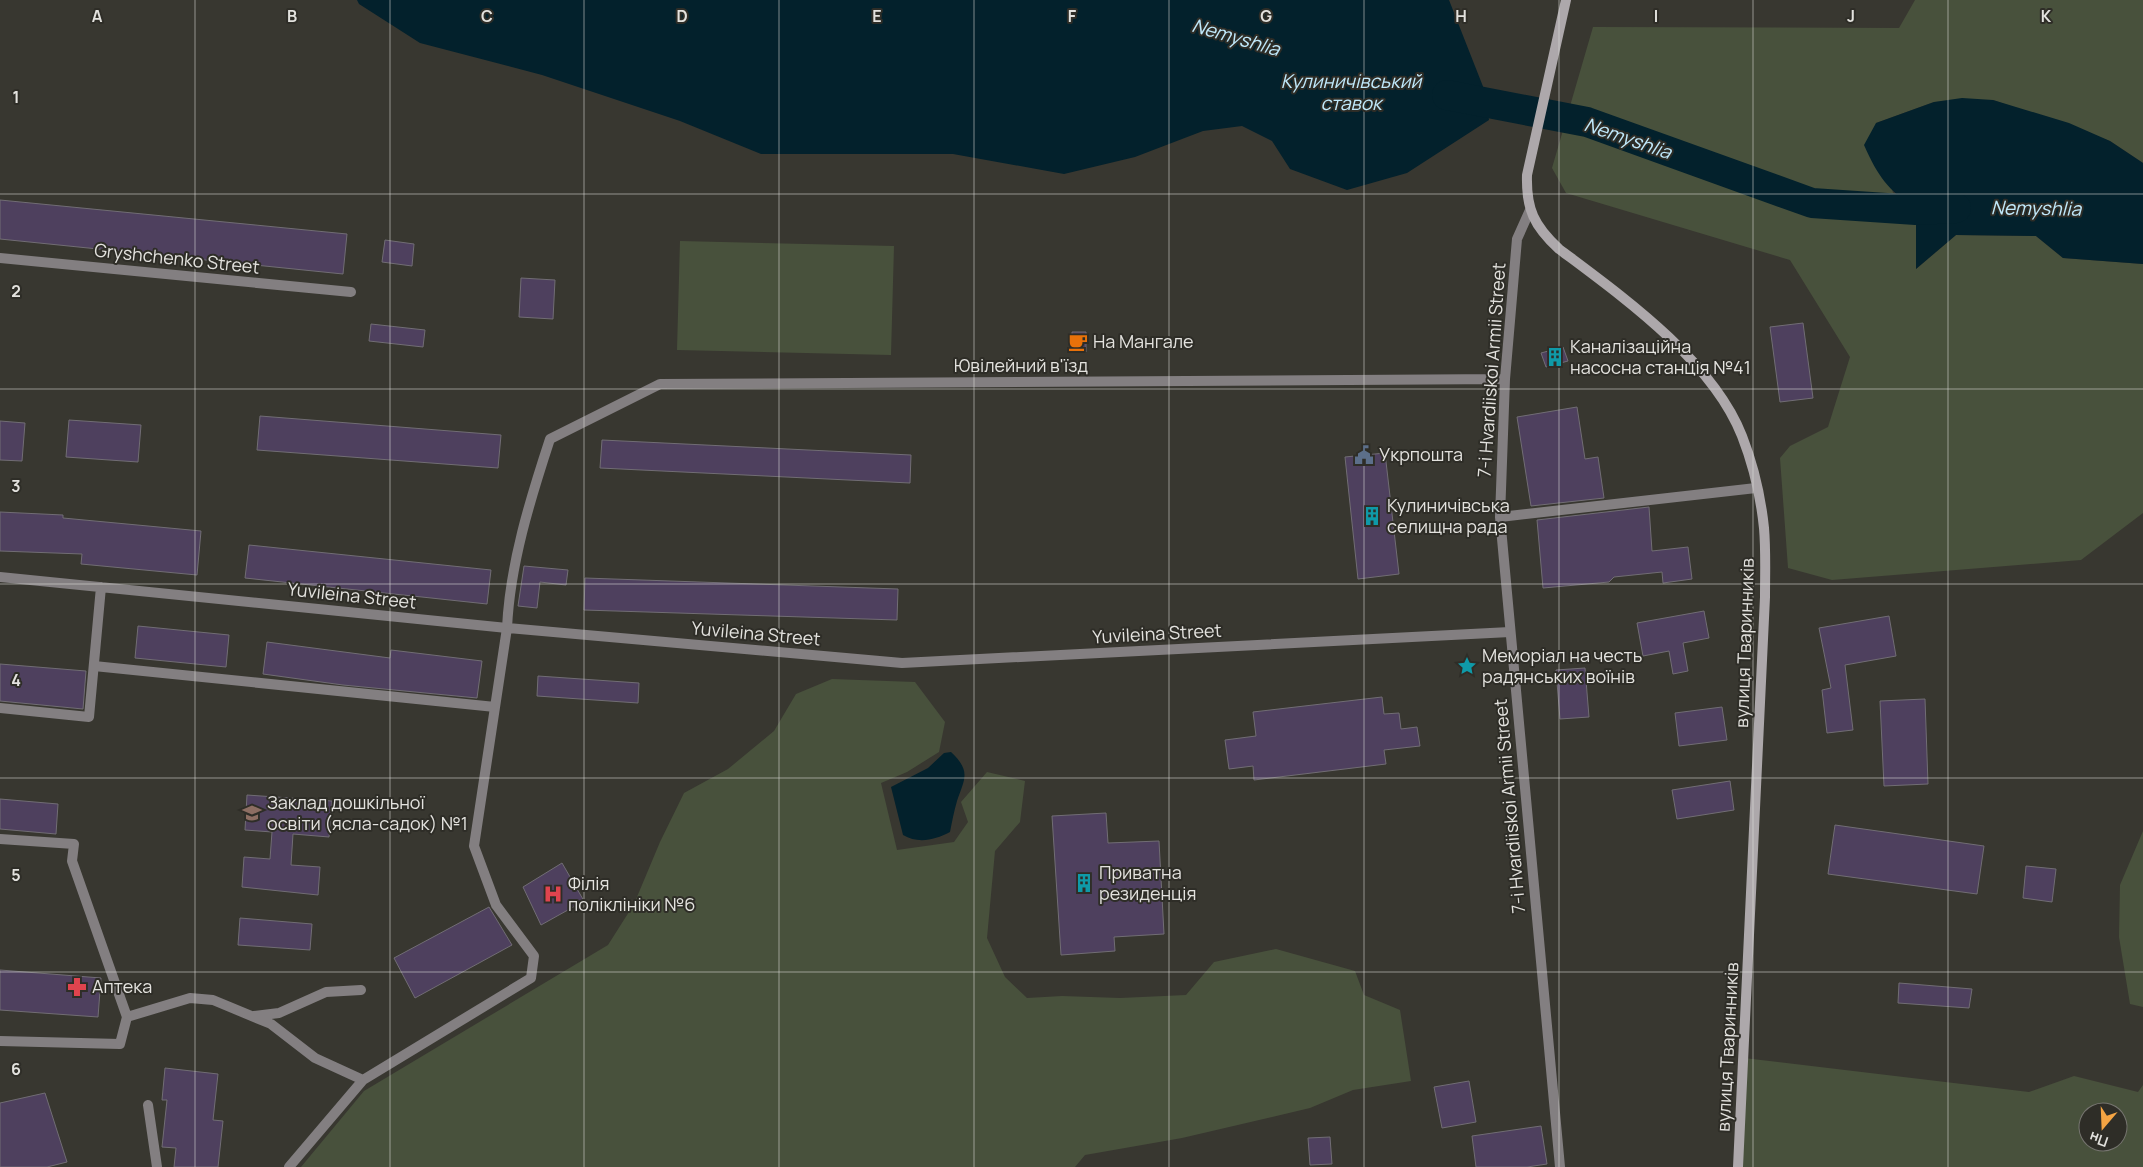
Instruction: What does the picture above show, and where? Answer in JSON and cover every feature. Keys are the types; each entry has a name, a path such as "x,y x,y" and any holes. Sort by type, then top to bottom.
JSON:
{"main road":[{"path":"1530,210 1526,192 1531,153 1566,0"},
{"name":"вулиця Тваринників","path":"1530,210 1535,223 1544,235 1653,324 1677,345 1698,368 1731,414 1742,436 1756,488 1764,528 1765,597 1738,1167"}],"street":[{"name":"7-i Hvardiiskoi Armii Street","path":"1530,210 1517,239 1505,379 1500,517 1560,1167"},
{"name":"Gryshchenko Street","path":"0,258 351,292"},
{"name":"Ювілейний в'їзд","path":"507,628 509,600 532,495 550,439 660,384 1505,379"},
{"path":"1500,517 1756,488"},
{"name":"Yuvileina Street","path":"0,577 507,628 902,663 1510,632"},
{"path":"0,708 89,717 101,587"},
{"path":"289,1167 363,1080 532,978 534,956 496,906 474,846 507,628"},
{"path":"94,666 495,707"},
{"path":"0,839 74,844 72,861 127,1017 120,1044 0,1041"},
{"path":"253,1016 279,1013 326,992 361,990"},
{"path":"127,1017 190,998 213,1000 271,1024 315,1058 363,1080"},
{"path":"148,1105 157,1167"}],"green space":[{"path":"1915,0 2143,0 2143,163 2110,141 1993,100 1934,102 1876,123 1893,193 1916,210 1916,269 1956,235 2036,236 2063,258 2143,264 2143,513 2081,560 1832,580 1788,568 1780,458 1790,446 1828,427 1850,357 1790,260 1566,193 1552,168 1593,27 1899,28"},
{"path":"680,241 894,246 891,355 677,350"},
{"path":"832,679 915,682 945,722 939,752 907,772 881,783 897,850 954,842 968,822 961,802 987,772 1025,781 1020,822 995,851 987,938 1005,977 1027,998 1062,996 1120,998 1186,995 1214,962 1276,949 1355,971 1364,995 1400,1010 1411,1081 1353,1090 1310,1108 1182,1138 1085,1155 1075,1167 301,1167 364,1091 608,945 634,904 660,842 684,793 728,769 774,731 796,694"},
{"path":"2143,831 2143,1007 2130,1004 2119,937 2120,885"},
{"path":"1744,1058 2029,1092 2074,1076 2138,1092 2143,1085 2143,1167 1738,1167"}],"water":[{"name":"Кулиничівський ставок","path":"357,0 1449,0 1484,89 1489,120 1407,173 1347,190 1290,169 1272,141 1242,126 1203,131 1135,157 1064,174 953,154 761,154 680,121 542,75 420,43 359,4"},
{"path":"1962,98 1993,100 2069,123 2110,141 2143,163 2143,264 2063,258 2036,236 1956,235 1916,269 1916,210 1885,182 1874,166 1864,145 1876,123 1934,102"},
{"path":"951,752 964,770 964,780 950,832 926,840 909,838 903,835 891,787 928,768 944,753"}],"building":[{"path":"0,200 347,234 343,274 0,239"},
{"path":"385,240 414,244 412,266 382,262"},
{"path":"521,278 555,280 553,319 519,317"},
{"path":"1803,323 1813,398 1780,402 1770,327"},
{"path":"371,324 425,330 423,347 369,341"},
{"path":"1072,332 1086,332 1086,352 1072,352"},
{"name":"Каналізаційна насосна станція №41","path":"1563,347 1568,361 1546,367 1541,353"},
{"path":"1577,407 1585,459 1598,457 1604,498 1531,506 1517,417"},
{"path":"260,416 501,435 498,468 257,450"},
{"path":"69,420 141,425 138,462 66,457"},
{"path":"0,421 25,423 22,461 0,460"},
{"path":"602,440 911,455 910,483 600,468"},
{"name":"Кулиничівська селищна рада","path":"1385,453 1399,574 1358,579 1345,457"},
{"path":"1649,507 1652,551 1688,547 1692,579 1663,583 1662,572 1614,577 1609,582 1543,588 1537,520"},
{"path":"0,512 63,515 63,518 201,531 197,575 81,564 82,554 0,551"},
{"path":"249,545 491,570 487,604 245,578"},
{"path":"524,566 568,570 566,585 540,582 537,608 518,606"},
{"path":"585,578 898,589 897,620 584,610"},
{"path":"1704,611 1709,638 1683,643 1688,671 1673,674 1669,651 1643,656 1637,623"},
{"path":"1889,616 1896,656 1845,665 1853,730 1827,733 1822,690 1831,688 1819,628"},
{"path":"138,626 229,635 226,667 135,658"},
{"path":"267,642 390,658 391,650 482,661 477,698 343,685 263,674"},
{"path":"0,664 86,671 83,709 0,701"},
{"path":"1585,668 1589,717 1560,719 1556,670"},
{"path":"538,676 639,683 638,703 537,696"},
{"path":"1382,697 1384,714 1399,713 1401,729 1417,727 1420,746 1384,750 1386,764 1254,780 1253,766 1229,769 1225,740 1256,736 1253,712"},
{"path":"1925,699 1928,784 1884,786 1880,701"},
{"path":"1722,707 1727,740 1679,746 1675,713"},
{"path":"1730,781 1734,810 1677,819 1672,790"},
{"path":"247,795 332,801 329,837 293,834 291,865 320,867 318,895 242,887 244,857 270,859 272,832 245,830"},
{"path":"0,799 58,804 56,834 0,829"},
{"name":"Приватна резиденція","path":"1106,813 1108,843 1159,841 1164,934 1114,937 1115,951 1061,955 1052,816"},
{"path":"1835,825 1984,846 1977,894 1828,874"},
{"name":"Філія поліклініки №6","path":"562,863 584,901 541,925 523,887"},
{"path":"2026,866 2056,869 2052,902 2023,898"},
{"path":"489,907 512,945 415,998 394,958"},
{"path":"240,918 312,924 310,950 238,945"},
{"path":"0,970 101,978 98,1017 0,1010"},
{"path":"1899,983 1972,989 1969,1008 1898,1003"},
{"path":"165,1068 218,1074 213,1120 223,1121 218,1167 174,1167 176,1148 162,1147 167,1100 162,1100"},
{"path":"1469,1081 1476,1122 1442,1128 1434,1087"},
{"path":"45,1093 67,1162 47,1167 0,1167 0,1103"},
{"path":"1541,1126 1547,1164 1527,1167 1476,1167 1472,1136"},
{"path":"1330,1137 1332,1164 1310,1165 1308,1138"}],"waterway":[{"name":"Nemyshlia","path":"1447,95 1587,122 1812,203 1916,210 1956,208"}],"place":[{"name":"На Мангале","path":"1078,342"},
{"name":"Каналізаційна насосна станція №41","path":"1555,357"},
{"name":"Укрпошта","path":"1364,455"},
{"name":"Кулиничівська селищна рада","path":"1372,516"},
{"name":"Меморіал на честь радянських воїнів","path":"1467,666"},
{"name":"Заклад дошкільної освіти (ясла-садок) №1","path":"252,813"},
{"name":"Приватна резиденція","path":"1084,883"},
{"name":"Філія поліклініки №6","path":"553,894"},
{"name":"Аптека","path":"77,987"}]}
